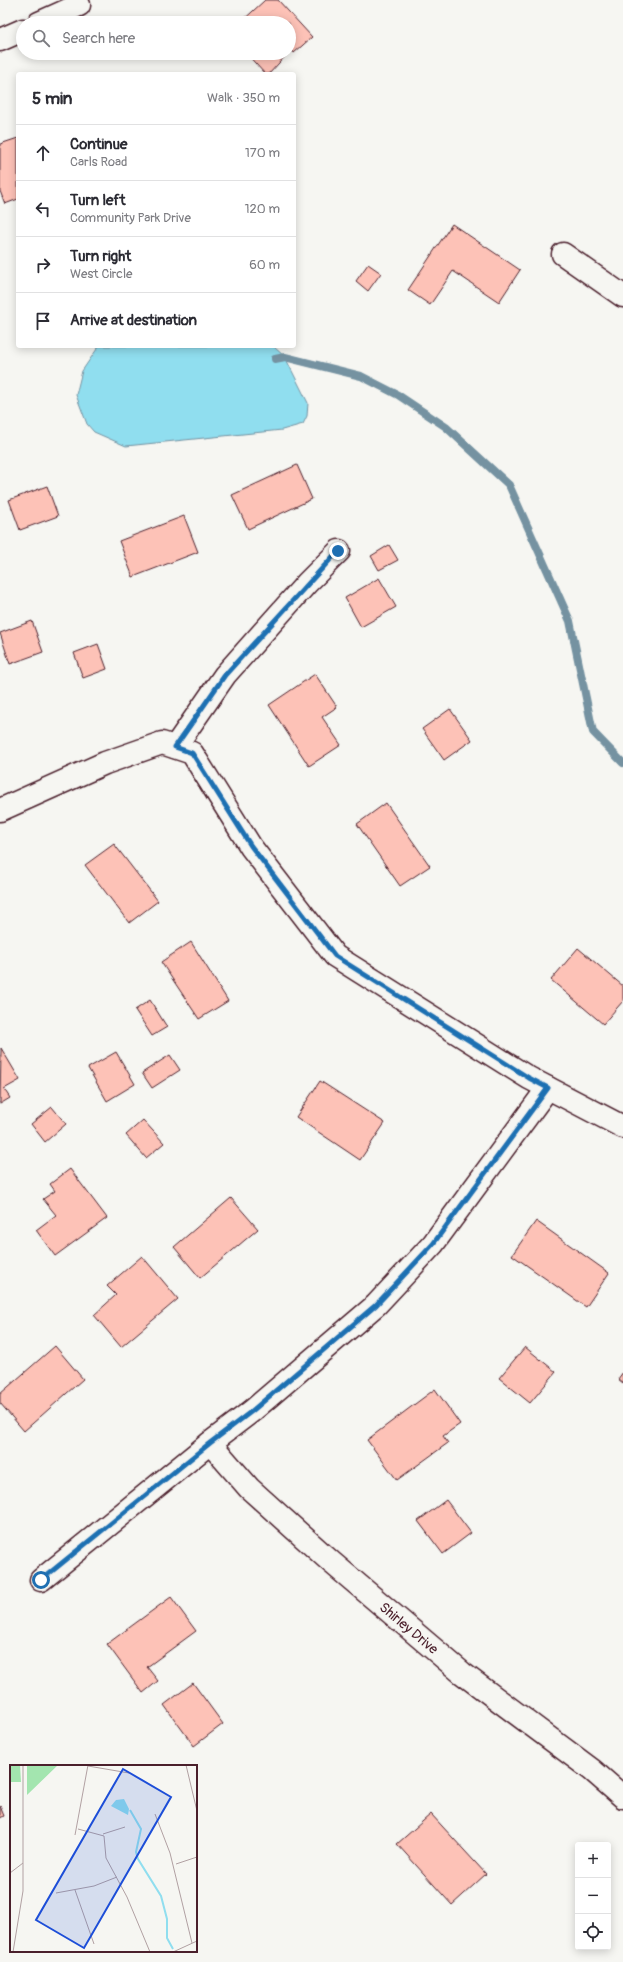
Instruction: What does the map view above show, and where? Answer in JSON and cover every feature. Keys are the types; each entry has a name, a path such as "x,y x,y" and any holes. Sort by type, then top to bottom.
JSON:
{"street":[{"path":"54,16 79,5"},
{"path":"0,40 16,33"},
{"path":"562,254 623,296"},
{"path":"175,747 225,675 338,551"},
{"path":"0,810 105,762 162,743 192,753 251,846 335,956 529,1078 623,1127"},
{"path":"41,1580 210,1443 252,1411 376,1305 433,1244 548,1088"},
{"name":"Shirley Drive","path":"210,1443 249,1488 330,1561 462,1674 592,1770 623,1797"}],"water":[{"path":"98,348 275,348 285,357 308,403 307,416 303,424 282,430 126,446 94,432 87,424 76,395 82,371"}],"building":[{"path":"265,0 278,0 293,16 248,16"},
{"path":"296,20 312,37 296,51"},
{"path":"252,60 282,60 271,72 263,72"},
{"path":"16,139 16,200 5,204 0,191 0,144"},
{"path":"452,224 520,270 499,302 453,271 430,305 408,290"},
{"path":"368,264 381,273 368,291 356,281"},
{"path":"297,465 312,499 248,529 232,495"},
{"path":"47,486 58,516 20,530 9,500"},
{"path":"184,516 198,552 133,577 119,541"},
{"path":"389,545 398,560 379,570 371,556"},
{"path":"379,578 396,607 361,627 345,598"},
{"path":"32,621 43,652 10,664 0,633"},
{"path":"98,644 107,669 83,678 74,653"},
{"path":"315,674 337,707 322,717 341,745 309,766 269,705"},
{"path":"450,709 472,740 444,760 422,729"},
{"path":"386,803 430,866 400,886 357,824"},
{"path":"114,844 158,901 129,923 85,865"},
{"path":"191,942 228,1001 199,1019 161,962"},
{"path":"578,948 623,986 623,1001 603,1024 551,980"},
{"path":"150,1000 167,1027 152,1036 135,1010"},
{"path":"1,1048 20,1080 4,1089 10,1098 0,1104"},
{"path":"116,1052 135,1084 107,1101 88,1068"},
{"path":"170,1055 180,1070 152,1088 142,1073"},
{"path":"320,1081 385,1123 360,1160 296,1117"},
{"path":"52,1107 66,1124 45,1142 31,1124"},
{"path":"143,1120 164,1143 146,1158 126,1135"},
{"path":"70,1169 107,1218 55,1256 36,1230 56,1215 43,1199 55,1191 50,1184"},
{"path":"231,1198 258,1229 200,1278 174,1247"},
{"path":"536,1221 609,1273 586,1307 512,1255"},
{"path":"142,1256 178,1299 121,1347 94,1315 116,1295 107,1286"},
{"path":"55,1346 83,1379 24,1431 0,1403 0,1394"},
{"path":"525,1347 556,1372 530,1403 499,1378"},
{"path":"623,1372 623,1383 618,1379"},
{"path":"435,1389 460,1424 443,1436 448,1443 397,1480 367,1440"},
{"path":"446,1500 471,1533 443,1554 418,1521"},
{"path":"171,1597 196,1631 147,1667 158,1681 143,1693 107,1644"},
{"path":"193,1683 223,1724 194,1746 164,1705"},
{"path":"0,1806 4,1816 0,1818"},
{"path":"431,1814 486,1874 452,1905 397,1844"}],"waterway":[{"path":"275,359 285,357 361,376 398,395 446,427 509,485 570,621 593,732 623,763"}],"route":[{"path":"41,1580 52,1569 252,1411 376,1305 433,1244 548,1088 529,1078 335,956 251,846 192,753 175,747 225,675 307,583 338,551"}]}
